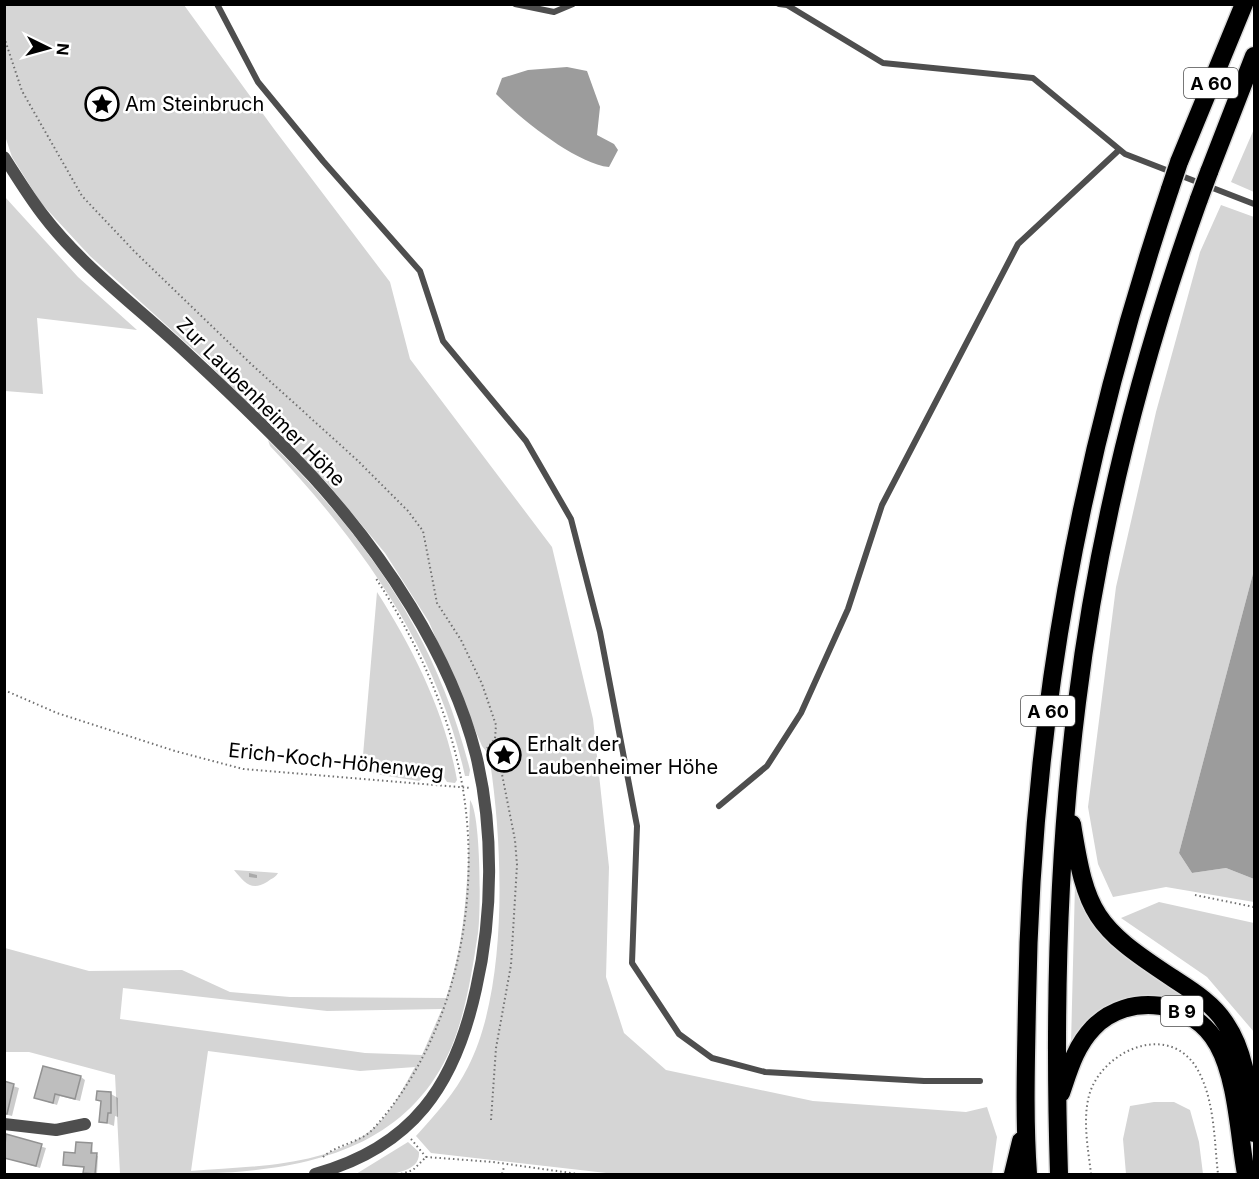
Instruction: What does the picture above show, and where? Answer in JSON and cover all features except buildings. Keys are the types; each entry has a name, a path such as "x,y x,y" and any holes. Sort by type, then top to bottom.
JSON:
{"highway":[{"name":"A 60","path":"1028,1174 1026,1122 1029,924 1037,798 1067,579 1105,401 1131,308 1179,162 1244,4"},
{"name":"A 60","path":"1059,1174 1057,967 1068,793 1077,701 1110,510 1139,393 1172,275 1254,56"},
{"name":"A 60","path":"1068,793 1078,865 1093,910 1116,939 1197,995 1225,1021 1240,1054 1254,1133"},
{"name":"B 9","path":"1057,1106 1074,1055 1088,1034 1103,1020 1135,1006 1159,1005 1181,1011 1197,1021 1212,1035 1225,1059 1246,1174"},
{"path":"1013,1174 1026,1122"}],"street":[{"name":"Zur Laubenheimer Höhe","path":"4,157 44,217 64,239 190,356 313,477 363,538 396,582 424,629 465,721 476,757 485,821 488,875 483,949 470,1020 456,1058 426,1106 387,1143 362,1158 315,1174"},
{"path":"4,1124 56,1130 85,1124"}],"lane":[{"path":"217,4 258,82 323,161 420,271 443,341 526,441 571,519 600,632 637,826 632,963 679,1034 712,1058 765,1072 924,1082 980,1081"},
{"path":"515,4 554,12 573,4"},
{"path":"779,4 787,5 883,63 1034,78 1119,150 1254,204"},
{"path":"719,806 767,766 801,713 848,609 882,505 1018,244 1119,150"}],"path":[{"path":"4,37 22,91 82,196 135,252 251,364 357,460 408,511 423,531 437,603 461,640 482,684 496,725 495,739 515,840 517,865 511,965 496,1048 491,1120"},
{"path":"320,1161 325,1155 372,1131 397,1100 416,1066 446,998 463,928 468,845 458,765 437,697 413,643 371,572"},
{"name":"Erich-Koch-Höhenweg","path":"4,690 57,713 175,751 243,769 462,787"},
{"path":"486,749 495,739"},
{"path":"1195,895 1254,907"},
{"path":"1092,1174 1087,1136 1088,1106 1094,1083 1114,1061 1136,1046 1156,1043 1177,1048 1195,1066 1208,1093 1218,1174"},
{"path":"409,1137 426,1157 493,1162 578,1174"},
{"path":"401,1174 413,1170 426,1157"},
{"path":"502,1174 504,1167"}],"shaded area":[{"path":"5,5 184,5 390,282 410,359 552,547 593,719 609,867 606,977 624,1033 666,1070 813,1101 966,1112 987,1107 997,1137 992,1174 615,1174 431,1153 416,1136 463,1077 481,1034 491,997 499,914 499,871 494,790 489,755 482,746 429,622 385,553 327,483 208,363 90,256 41,203 12,157 5,136"},
{"path":"567,67 587,71 600,107 597,135 614,144 618,150 609,167 595,164 565,149 534,127 496,94 502,78 528,70"},
{"path":"1254,129 1254,192 1231,182"},
{"path":"5,197 78,277 137,330 37,318 43,394 5,391"},
{"path":"1221,205 1254,217 1254,570 1179,853 1192,873 1226,868 1254,879 1254,902 1166,887 1113,897 1098,864 1088,807 1116,587 1156,412 1200,252"},
{"path":"268,440 336,513 393,590 417,631 438,675 456,721 470,770 469,776 465,776 452,729 435,683 390,598 334,519 270,446"},
{"path":"1254,570 1254,879 1226,868 1192,873 1179,853"},
{"path":"377,592 415,659 436,706 452,755 457,780 455,783 447,782 442,774 425,776 419,781 375,774 362,767"},
{"path":"470,800 474,809 478,842 479,922 468,992 461,1020 451,1048 425,1091 393,1123 354,1146 310,1160 264,1169 216,1173 120,1174 115,1075 29,1052 5,1052 5,948 89,971 182,970 230,992 290,997 446,998 463,925","holes":["123,988 327,1011 442,1009 422,1055 365,1053 120,1019","208,1051 360,1071 415,1067 384,1118 370,1131 351,1143 308,1159 260,1166 191,1171"]},
{"path":"234,870 278,873 261,885 252,886"},
{"path":"1075,884 1218,1023 1231,1058 1162,998 1071,1044"},
{"path":"1159,902 1254,923 1254,1032 1207,977 1121,918"},
{"path":"1154,1102 1174,1102 1190,1110 1199,1142 1203,1174 1126,1174 1123,1139 1130,1106"},
{"path":"408,1142 419,1152 418,1160 412,1167 395,1173 356,1174"}],"place":[{"name":"Am Steinbruch","path":"102,104"},
{"name":"Erhalt der Laubenheimer Höhe","path":"504,755"}]}
